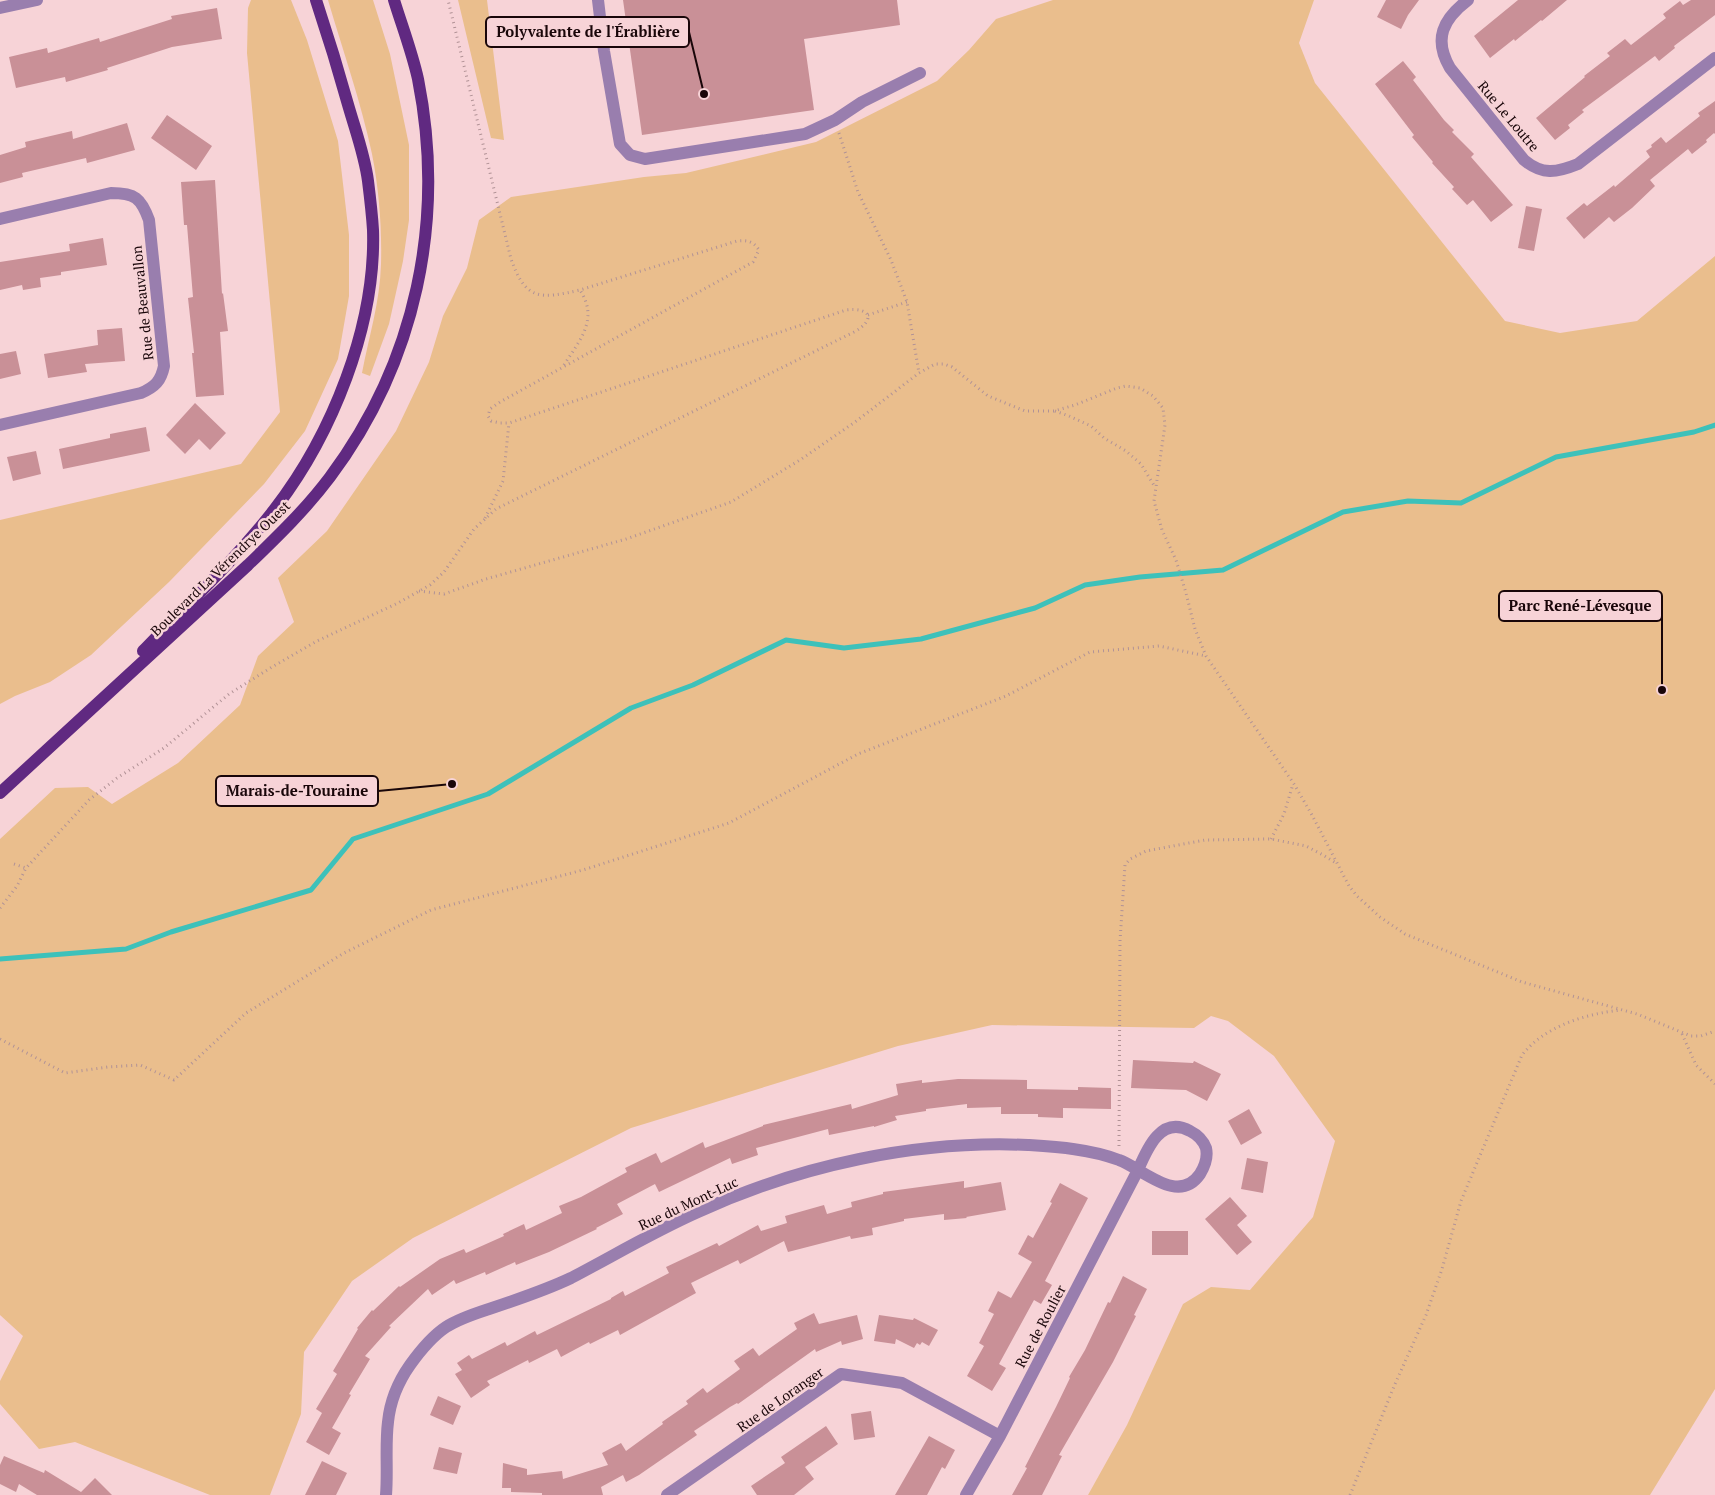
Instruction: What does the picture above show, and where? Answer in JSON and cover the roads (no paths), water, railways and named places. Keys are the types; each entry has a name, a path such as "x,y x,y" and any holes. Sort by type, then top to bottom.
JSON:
{"main road":[{"path":"69,728 223,567 274,510 294,483 311,454 336,404 351,365 369,286 373,231 368,179 362,151 316,0"},
{"name":"Boulevard La Vérendrye Ouest","path":"0,794 288,526 330,476 381,394 409,324 422,266 428,213 429,181 418,79 394,0"}],"street":[{"path":"0,8 37,0"},
{"path":"598,0 604,51 620,144 630,155 645,159 805,134 835,120 862,102 920,74"},
{"name":"Rue Le Loutre","path":"1468,0 1444,24 1441,47 1444,58 1524,160 1532,167 1541,170 1553,172 1565,170 1578,164 1715,58"},
{"name":"Rue de Beauvallon","path":"0,219 111,193 133,196 140,201 149,220 164,366 158,384 140,393 0,425"},
{"name":"Rue du Mont-Luc","path":"390,1494 388,1422 397,1388 423,1347 446,1327 457,1321 553,1287 698,1212 780,1180 831,1166 884,1155 928,1149 1025,1145 1076,1150 1119,1160 1162,1184 1174,1186 1187,1185 1194,1181 1200,1174 1207,1159 1207,1150 1203,1141 1183,1127 1169,1128 1157,1135 1152,1141 1138,1170"},
{"name":"Rue de Roulier","path":"966,1495 1000,1436 1138,1170"},
{"name":"Rue de Loranger","path":"667,1495 840,1374 902,1383 1000,1436"}],"waterway":[{"path":"0,959 126,949 171,932 311,890 353,839 488,794 631,708 693,685 786,640 844,648 921,639 1035,608 1085,585 1140,577 1223,570 1343,512 1408,501 1461,503 1556,457 1694,432 1715,425"}],"place":[{"name":"Polyvalente de l'Érablière","path":"704,94"},
{"name":"Parc René-Lévesque","path":"1662,690"},
{"name":"Marais-de-Touraine","path":"452,784"}]}
